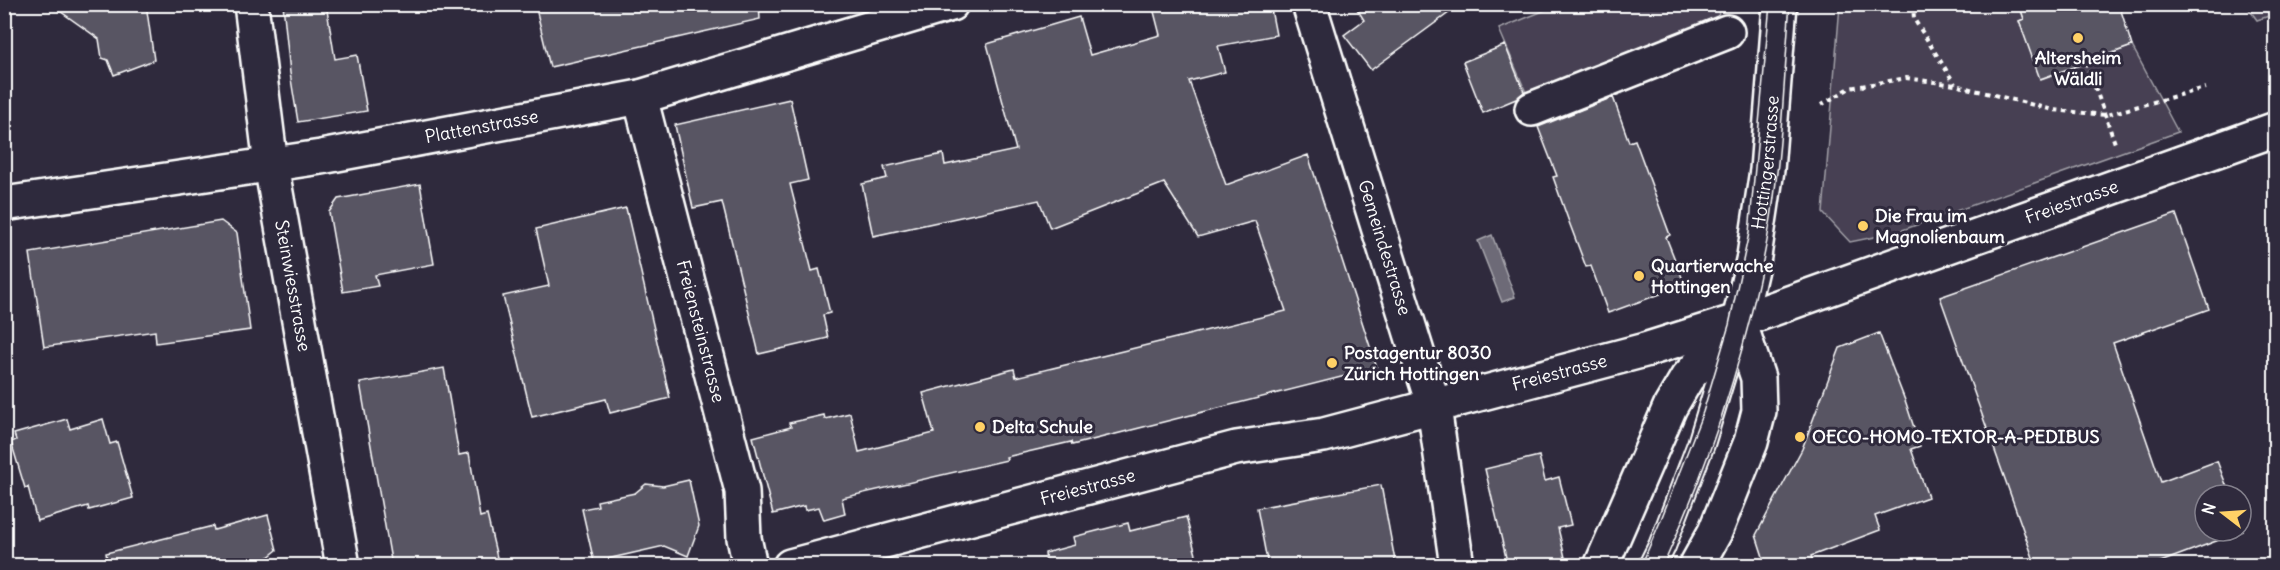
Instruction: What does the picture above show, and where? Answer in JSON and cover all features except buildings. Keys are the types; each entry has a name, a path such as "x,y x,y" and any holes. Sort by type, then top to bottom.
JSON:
{"street":[{"name":"Steinwiesstrasse","path":"251,4 271,165 343,566"},
{"name":"Plattenstrasse","path":"4,204 321,158 640,97 951,4"},
{"name":"Gemeindestrasse","path":"1309,4 1434,407 1457,566"},
{"name":"Hottingerstrasse","path":"1601,566 1670,407 1687,378 1739,321 1754,256 1766,180 1780,4"},
{"path":"1532,109 1727,32"},
{"name":"Freiensteinstrasse","path":"640,97 742,491 744,538 750,566"},
{"name":"Freiestrasse","path":"790,566 1236,448 1324,435 1646,350 1739,321 2276,129"},
{"path":"1696,566 1714,532 1751,442 1759,411 1758,378 1739,321"}],"lane":[{"name":"Hottingerstrasse","path":"1652,566 1662,546 1704,433 1739,321"}],"path":[{"path":"1913,4 1914,19 1955,85"},
{"path":"2086,62 2120,155"},
{"path":"1821,105 1850,87 1906,78 1955,85 2053,110 2106,115 2205,88"}],"shaded area":[{"path":"1558,5 1719,5 1718,24 1528,97 1499,29"},
{"path":"1840,5 2019,5 2024,19 2019,21 2041,79 2132,46 2178,132 1894,233 1850,242 1823,213"},
{"path":"2246,5 2275,5 2275,14 2257,20"},
{"path":"1492,235 1515,297 1502,302 1478,241"}],"tram line":[{"path":"1641,566 1703,412 1729,325 1749,233 1770,4"},
{"path":"1663,566 1714,439 1741,352 1763,263 1775,192 1790,4"}],"place":[{"name":"Altersheim Wäldli","path":"2078,38"},
{"name":"Die Frau im Magnolienbaum","path":"1863,226"},
{"name":"Quartierwache Hottingen","path":"1639,276"},
{"name":"Postagentur 8030 Zürich Hottingen","path":"1332,363"},
{"name":"Delta Schule","path":"980,427"},
{"name":"OECO-HOMO-TEXTOR-A-PEDIBUS","path":"1800,437"}]}
